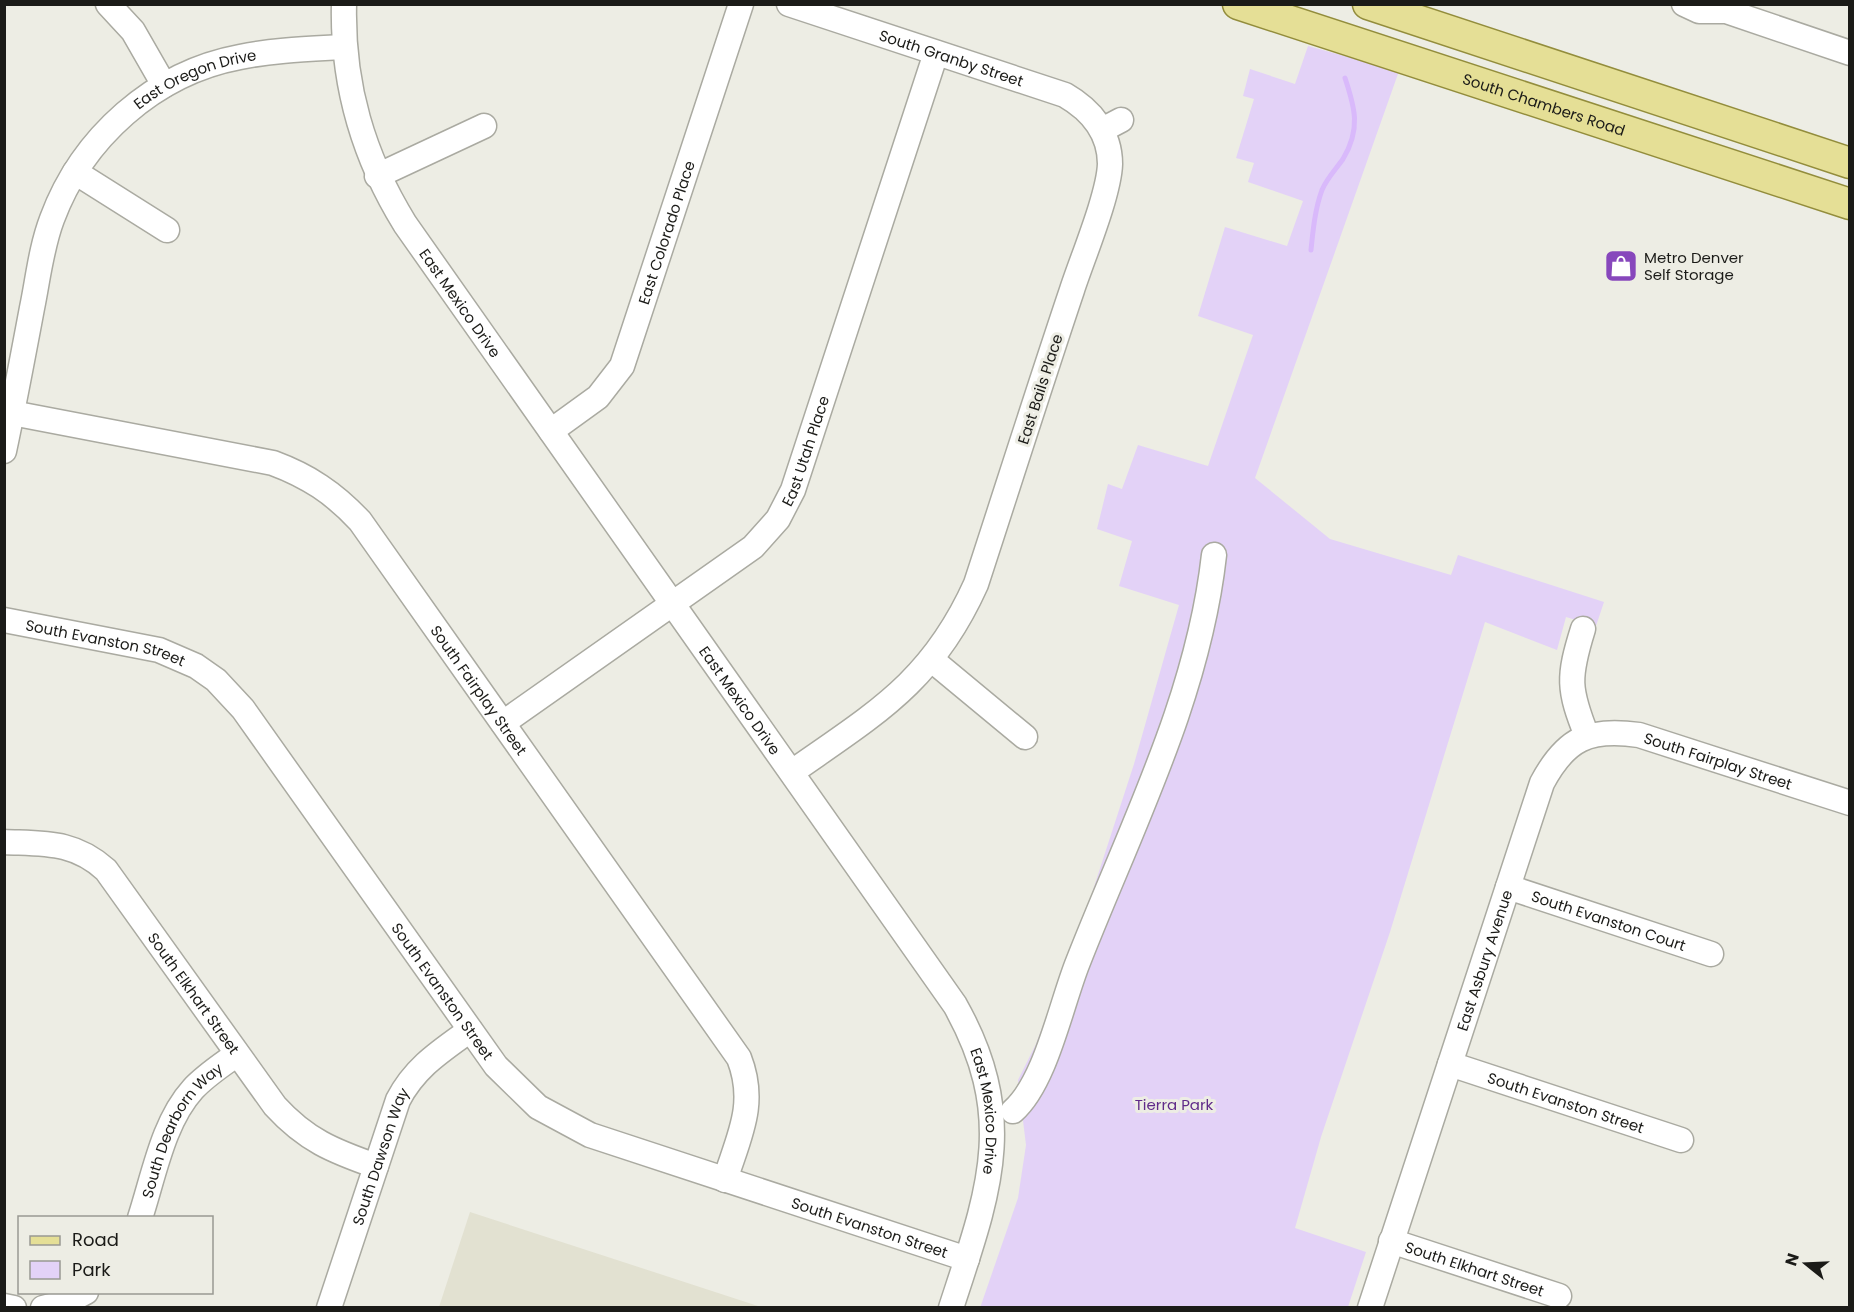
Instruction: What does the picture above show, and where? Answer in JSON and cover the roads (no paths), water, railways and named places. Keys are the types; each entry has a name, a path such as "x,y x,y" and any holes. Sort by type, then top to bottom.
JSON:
{"main road":[{"name":"South Chambers Road","path":"1238,4 1850,204"},
{"path":"1368,4 1850,163"}],"street":[{"path":"108,4 133,31 164,85"},
{"name":"East Mexico Drive","path":"344,4 344,47 357,120 377,176 405,224 955,1005 978,1052 986,1077 991,1107 992,1150 984,1208 951,1308"},
{"name":"East Colorado Place","path":"551,432 598,397 622,366 741,4"},
{"name":"South Granby Street","path":"789,4 1065,95 1090,114 1111,125"},
{"path":"1684,4 1699,12 1726,11 1849,52"},
{"name":"East Oregon Drive","path":"4,451 44,246 62,196 75,172 108,130 127,112 164,85 196,70 239,57 344,47"},
{"name":"East Utah Place","path":"503,723 753,547 767,534 788,502 936,53"},
{"name":"East Bails Place","path":"792,772 887,705 932,660 954,628 976,584 1108,180 1111,125"},
{"path":"377,176 484,126"},
{"path":"75,172 167,230"},
{"name":"South Fairplay Street","path":"12,413 273,463 298,472 321,485 360,521 739,1058 746,1077 749,1096 747,1112 725,1180"},
{"path":"1013,1111 1025,1098 1039,1073 1078,962 1149,792 1193,661 1208,598 1214,555"},
{"name":"South Evanston Street","path":"4,620 159,650 196,666 216,680 243,709 470,1030 511,1083 558,1120 590,1135 967,1259"},
{"path":"1582,629 1574,656 1570,684 1587,736"},
{"path":"932,660 1026,737"},
{"name":"South Fairplay Street","path":"1587,736 1611,731 1639,735 1850,803"},
{"name":"East Asbury Avenue","path":"1370,1308 1542,783 1553,762 1564,750 1587,736"},
{"name":"South Elkhart Street","path":"4,842 63,845 92,856 106,870 237,1054 291,1124 332,1151 376,1166"},
{"name":"South Evanston Court","path":"1508,887 1711,954"},
{"name":"South Dawson Way","path":"329,1308 398,1100 407,1082 419,1067 470,1030"},
{"name":"South Dearborn Way","path":"141,1216 170,1126 182,1103 207,1075 237,1054"},
{"name":"South Evanston Street","path":"1450,1064 1682,1140"},
{"name":"South Elkhart Street","path":"1391,1241 1559,1296"},
{"path":"43,1308 67,1302 85,1294"},
{"path":"88,1294 97,1308"},
{"path":"4,1306 14,1308"}],"waterway":[{"path":"1311,250 1316,212 1322,190 1349,148 1354,128 1354,109 1345,78"}],"place":[{"name":"Metro Denver Self Storage","path":"1621,266"}],"park label":[{"name":"Tierra Park","path":"1174,1104"}]}
